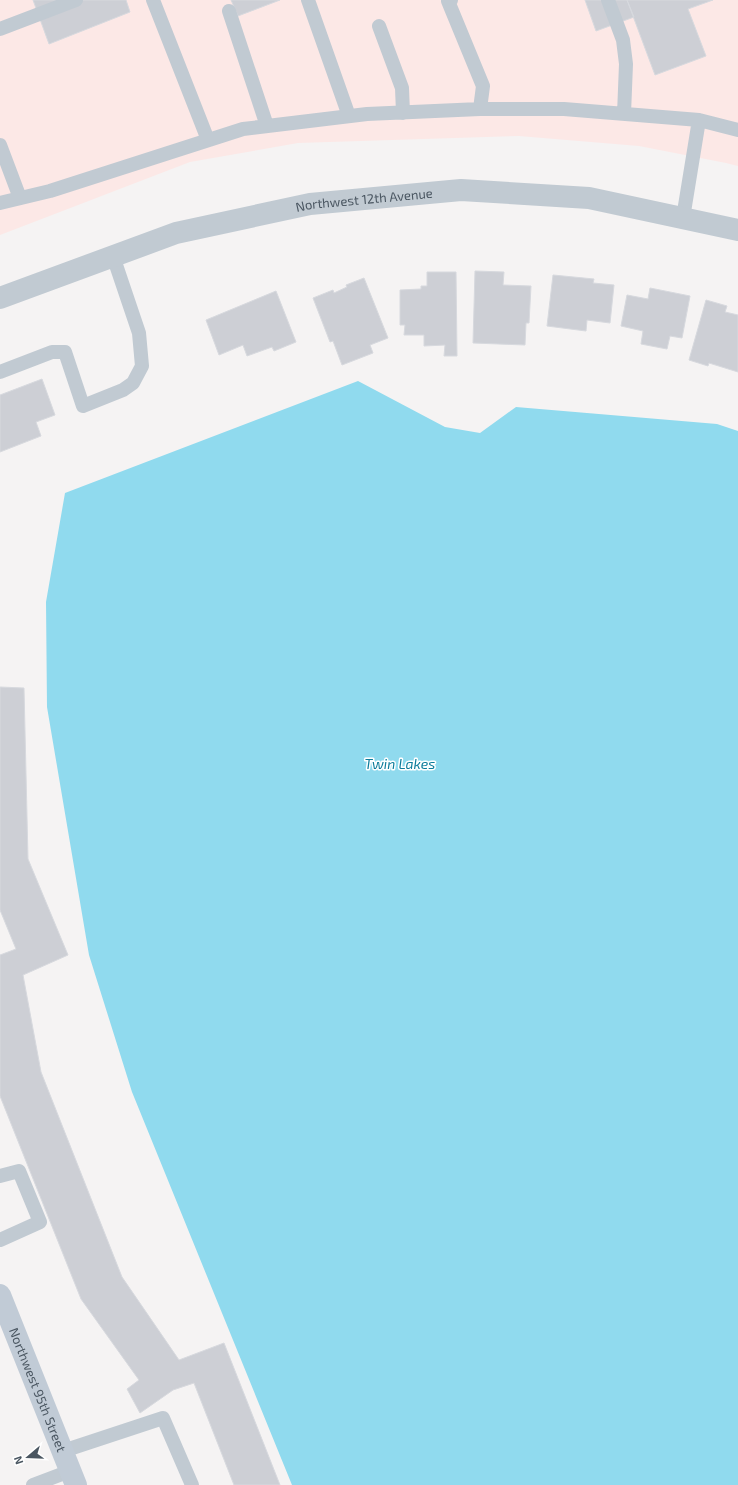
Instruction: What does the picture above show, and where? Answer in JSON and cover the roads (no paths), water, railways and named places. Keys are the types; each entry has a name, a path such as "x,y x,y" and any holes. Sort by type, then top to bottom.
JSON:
{"main road":[{"name":"Northwest 95th Street","path":"0,1295 70,1469"}],"street":[{"name":"Northwest 12th Avenue","path":"0,298 176,233 310,204 461,190 589,198 738,230"}],"lane":[{"path":"0,29 76,0"},
{"path":"153,0 208,140"},
{"path":"308,0 349,116"},
{"path":"451,0 448,1 483,86 480,109"},
{"path":"608,0 624,40 626,64 624,114"},
{"path":"229,11 267,126"},
{"path":"379,26 402,88 403,112"},
{"path":"0,203 50,191 243,129 367,114 480,109 564,109 700,120 738,130"},
{"path":"683,218 700,120"},
{"path":"0,145 20,198"},
{"path":"0,372 52,352 64,352 83,406 123,390 133,383 142,366 139,333 113,256"},
{"path":"0,1176 19,1171 40,1222 0,1240"},
{"path":"33,1485 70,1469 163,1418 192,1485"}],"water":[{"name":"Twin Lakes","path":"358,381 445,427 480,433 516,407 717,424 738,431 738,1485 292,1485 132,1092 89,955 47,707 46,602 65,493"}]}
